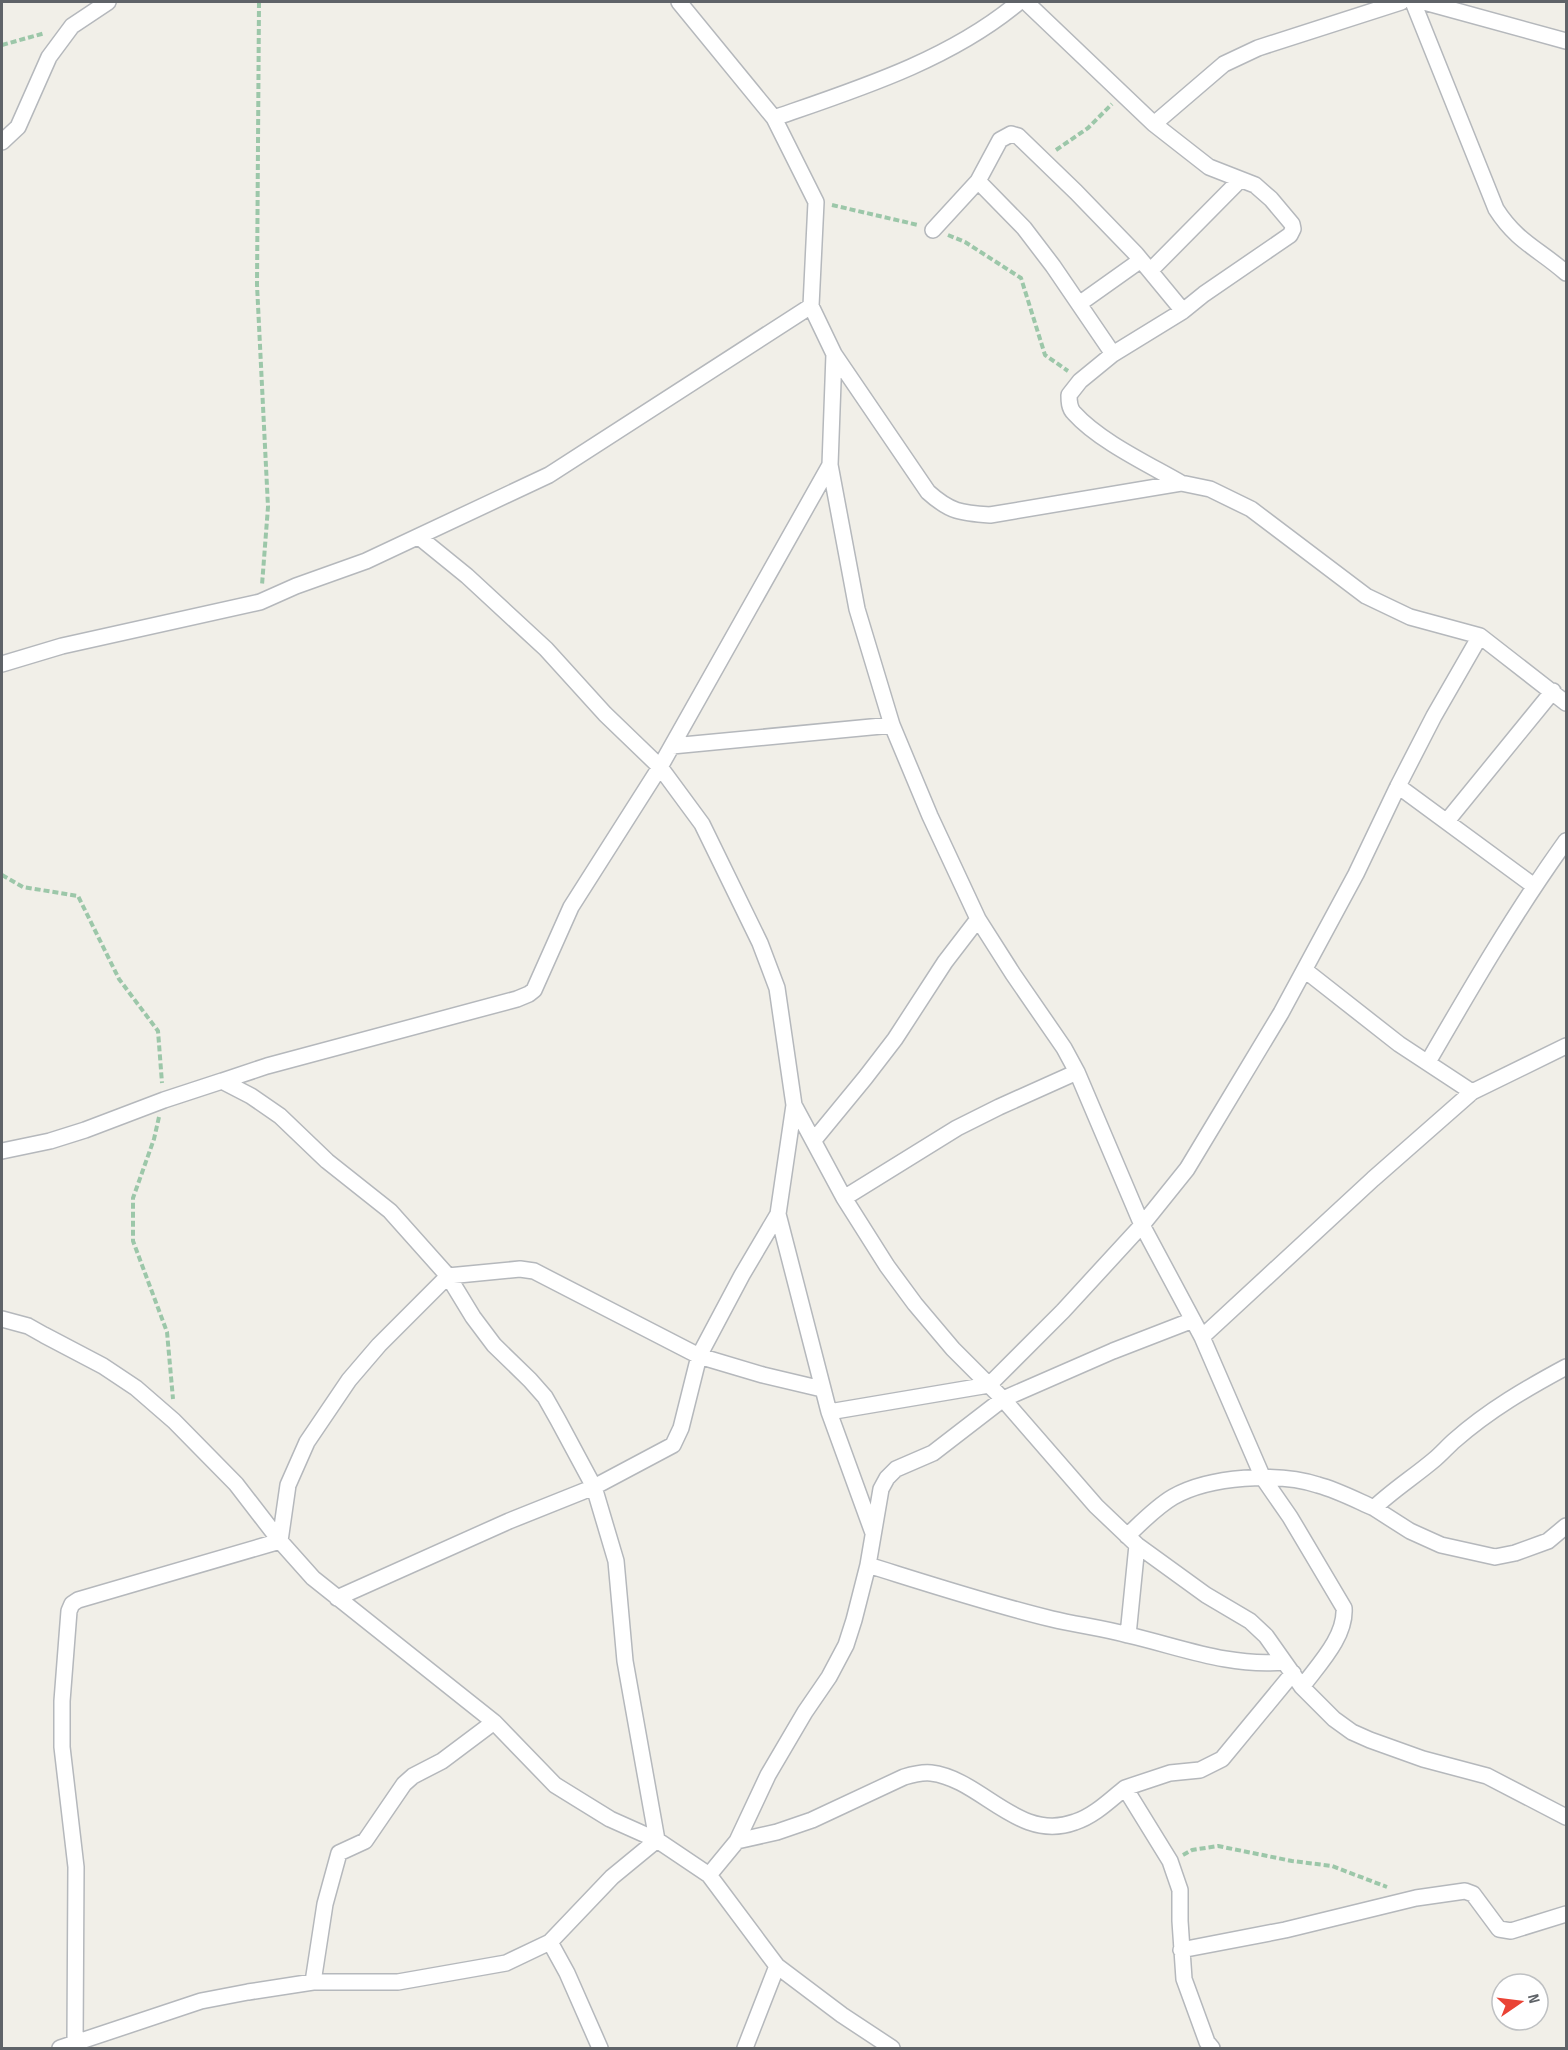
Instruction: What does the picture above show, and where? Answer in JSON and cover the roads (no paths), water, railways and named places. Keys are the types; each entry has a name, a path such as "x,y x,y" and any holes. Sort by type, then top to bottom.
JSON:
{"street":[{"path":"2,142 18,127 49,57 72,26 108,2"},
{"path":"679,2 774,118 816,202 811,306 834,354 928,492 942,505 966,513 990,514 1181,483"},
{"path":"774,118 866,87 959,42 1000,17 1019,2"},
{"path":"1026,2 1154,124 1209,167 1255,185 1289,218 1293,229 1290,235 1183,311 1113,354 1080,381 1069,395 1073,412 1102,437 1181,483 1210,489 1251,509 1366,596 1410,618 1480,636 1566,703"},
{"path":"1154,124 1224,64 1258,48 1401,2"},
{"path":"1413,2 1496,209 1506,226 1528,246 1566,273"},
{"path":"1424,2 1566,40"},
{"path":"933,230 978,181 1000,140 1011,134 1018,136 1146,265 1183,311"},
{"path":"1079,304 1146,265 1240,180"},
{"path":"978,181 1024,228 1113,354"},
{"path":"2,664 62,646 260,602 296,586 366,561 549,475 811,306"},
{"path":"834,354 830,465 856,609 892,725 930,816 978,919 1064,1048 1077,1072 1142,1226 1202,1337 1263,1478 1290,1517 1344,1608 1345,1618 1341,1629 1302,1687"},
{"path":"2,1150 50,1141 267,1066 517,999 534,990 571,907 660,767 830,465"},
{"path":"337,1598 509,1521 594,1487 673,1445 681,1428 699,1356 742,1275 778,1214 794,1104 777,988 760,943 702,824 660,767 605,714 546,649 467,576 419,537"},
{"path":"829,1412 989,1385 1063,1311 1142,1226 1187,1169 1305,971 1434,716 1480,636"},
{"path":"1447,820 1553,691"},
{"path":"672,746 892,725"},
{"path":"1398,786 1534,886"},
{"path":"1428,1062 1489,957 1566,841"},
{"path":"814,1140 895,1038 945,962 978,919"},
{"path":"1305,971 1399,1044 1472,1092"},
{"path":"1202,1337 1373,1179 1472,1092 1566,1046"},
{"path":"844,1198 957,1128 1077,1072"},
{"path":"222,1081 251,1096 280,1116 327,1161 390,1211 448,1276 473,1317 494,1345 545,1397 594,1487 616,1562 625,1662 657,1840"},
{"path":"794,1104 844,1198 887,1266 915,1304 952,1349 1003,1399 1096,1506 1132,1540 1206,1594 1250,1621 1266,1636 1302,1687 1352,1732 1423,1759 1487,1776 1566,1817"},
{"path":"778,1214 822,1389 873,1535"},
{"path":"279,1540 288,1485 307,1442 325,1413 379,1345 448,1276 520,1269 534,1271 699,1356 822,1389"},
{"path":"2,1319 28,1326 103,1366 136,1389 174,1421 236,1484 279,1540 313,1578 494,1722 555,1785 610,1819 657,1840 709,1875 777,1966 892,2049"},
{"path":"709,1875 737,1841 768,1775 805,1712 829,1677 846,1645 868,1564 881,1489 887,1478 896,1469 933,1453 1003,1399 1113,1351 1193,1320"},
{"path":"1374,1508 1392,1491 1436,1459 1479,1421 1520,1392 1566,1367"},
{"path":"1128,1635 1132,1540 1159,1506 1181,1493 1213,1483 1237,1478 1263,1478 1317,1484 1374,1508 1410,1531 1441,1545 1495,1557 1515,1553 1548,1541 1566,1526"},
{"path":"279,1540 78,1600 72,1604 69,1611 62,1701 62,1747 76,1867 67,2046 201,2001 248,1992 314,1982 398,1982 506,1963 550,1942 612,1877 657,1840"},
{"path":"868,1564 1026,1613 1238,1662 1288,1667"},
{"path":"737,1841 812,1820 904,1777 919,1773 932,1773 947,1777 1023,1821 1043,1826 1060,1826 1076,1822 1125,1788 1170,1773 1200,1770 1222,1759 1288,1667"},
{"path":"314,1982 325,1904 339,1853 365,1841 404,1784 413,1776 448,1757 494,1722"},
{"path":"1125,1788 1170,1862 1182,1894 1180,1922 1184,1979 1206,2046"},
{"path":"1181,1950 1294,1928 1416,1898 1469,1892 1499,1929 1504,1931 1511,1931 1566,1914"},
{"path":"550,1942 567,1973 600,2049"},
{"path":"745,2049 777,1966"}]}
